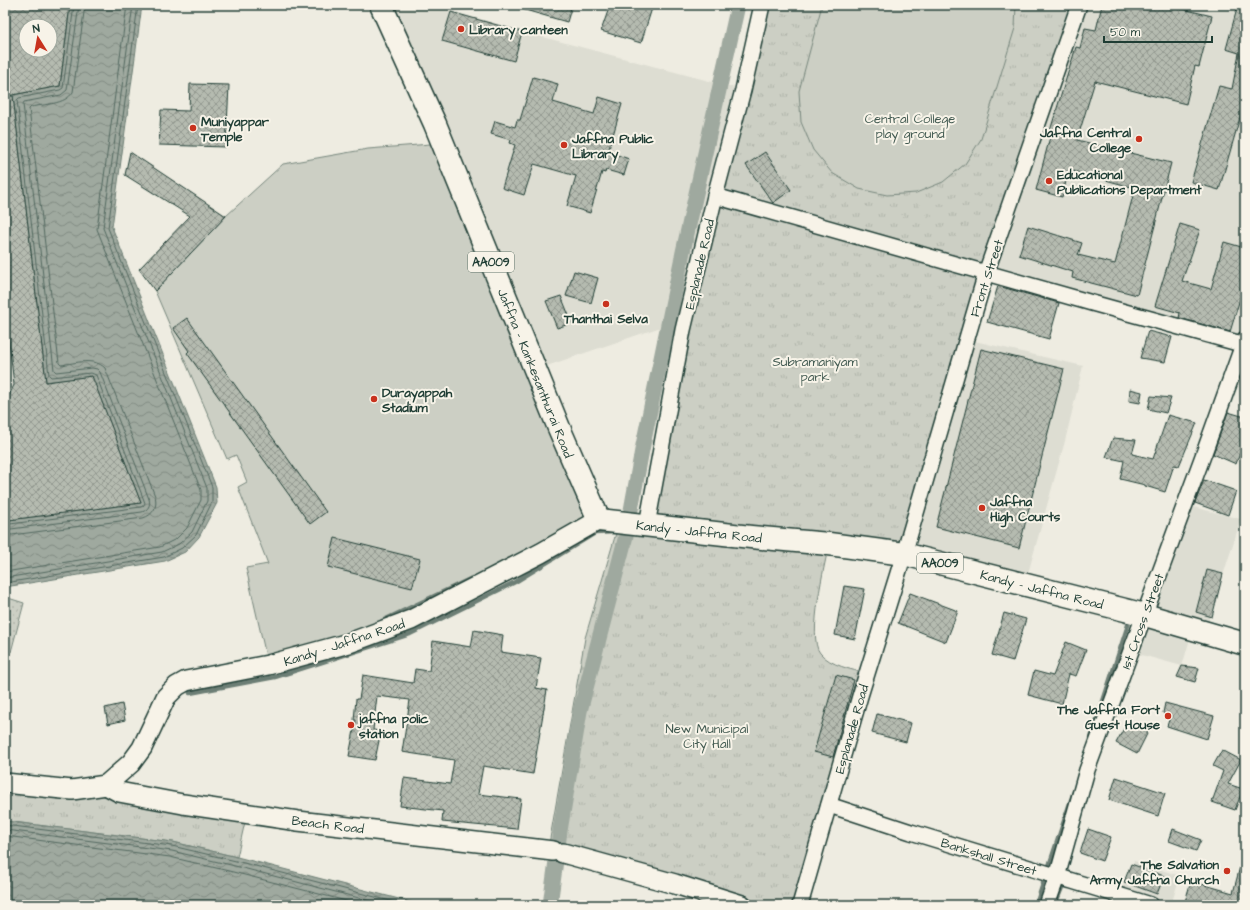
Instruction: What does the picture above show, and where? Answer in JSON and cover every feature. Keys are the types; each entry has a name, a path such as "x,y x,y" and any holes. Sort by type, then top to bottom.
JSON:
{"highway":[{"name":"Jaffna - Kankesanthurai Road","path":"381,5 435,124 559,428 599,520"},
{"name":"Kandy - Jaffna Road","path":"599,520 830,544 904,554 1145,615 1245,644"}],"main road":[{"name":"Kandy - Jaffna Road","path":"106,785 131,763 142,748 159,709 166,697 176,687 186,681 268,665 335,647 411,620 541,553 599,520"},
{"path":"5,783 72,790 106,785"},
{"name":"Beach Road","path":"106,785 119,792 190,805 298,821 558,852 675,884 742,905"}],"street":[{"name":"Esplanade Road","path":"647,525 683,330 715,196 743,90 762,5"},
{"name":"Front Street","path":"904,554 986,273 1079,5"},
{"path":"715,196 986,273 1244,343"},
{"name":"1st Cross Street","path":"1047,905 1057,877 1087,770 1244,343"},
{"name":"Esplanade Road","path":"800,905 867,674 904,554"},
{"name":"Bankshall Street","path":"829,805 911,832 1150,905"}],"shaded area":[{"path":"391,5 430,5 543,37 743,90 683,330 670,326 658,328 535,370"},
{"name":"Jaffna Central College","path":"1079,5 1245,5 1245,339 986,273"},
{"name":"Jaffna High Courts","path":"966,339 1083,366 1065,441 1025,584 904,554"},
{"path":"1185,505 1241,519 1205,632 1193,629 1182,666 1131,652"},
{"path":"1134,861 1180,876 1171,905 1151,905 1119,896"}],"green space":[{"path":"762,5 1079,5 904,554 829,544 818,600 815,632 816,645 820,653 835,664 867,674 800,905 742,905 548,850 585,638 619,523 647,525"},
{"name":"Central College play ground","path":"822,5 1016,5 1015,28 981,139 965,164 943,182 916,193 887,195 859,189 832,173 813,150 801,122 799,91"},
{"name":"Durayappah Stadium","path":"443,143 599,520 411,620 268,665 246,568 268,564 238,487 247,482 236,455 227,459 155,291 226,216 283,164 368,149"},
{"path":"5,597 24,603 11,652 5,650"},
{"path":"5,783 247,813 237,857 173,842 5,821"}],"water":[{"path":"70,5 142,5 112,227 216,487 217,503 199,537 185,552 165,561 5,587 5,511 9,520 141,503 92,377 46,382 13,95 60,86"},
{"path":"5,821 173,842 422,905 5,905"}],"building":[{"path":"5,5 70,5 60,86 7,96 13,96 46,382 92,376 141,503 9,520 5,511 5,404 14,385 5,306"},
{"path":"518,5 572,5 567,22 518,8"},
{"path":"610,5 653,5 641,43 601,31"},
{"path":"1102,5 1166,5 1212,16 1199,67 1195,66 1186,104 1095,81 1077,140 1171,163 1137,295 1072,278 1073,272 1019,255 1028,226 1082,243 1078,255 1115,264 1135,188 1069,170 1062,197 1036,190 1051,133 1049,134 1076,47 1080,48 1085,28 1096,30"},
{"path":"1238,5 1245,5 1245,100 1219,190 1191,182 1219,86 1232,89 1239,53 1226,49"},
{"path":"451,12 522,32 514,61 442,41"},
{"path":"533,77 558,84 553,102 594,114 599,97 622,104 609,149 612,150 612,153 629,159 624,175 606,170 605,173 602,172 590,213 567,206 576,176 534,164 524,195 502,188 515,145 510,143 511,140 491,134 495,121 515,127 517,120 520,120"},
{"name":"Muniyappar Temple","path":"190,84 229,85 226,147 159,145 161,110 189,111"},
{"path":"130,152 226,216 155,291 139,269 190,216 125,175"},
{"path":"765,152 791,190 773,203 746,165"},
{"path":"1180,224 1200,230 1182,281 1211,289 1224,242 1245,248 1245,282 1230,332 1179,318 1180,313 1155,306"},
{"path":"574,271 598,278 591,303 566,296"},
{"path":"998,286 1059,303 1049,339 987,322"},
{"path":"561,296 572,323 557,328 546,301"},
{"path":"187,318 326,512 310,524 187,353 189,351 173,328"},
{"path":"1148,331 1172,337 1165,362 1140,358"},
{"name":"Jaffna High Courts","path":"981,349 1064,369 1019,548 936,527"},
{"path":"1130,389 1142,392 1140,403 1129,401"},
{"path":"1151,396 1171,398 1166,413 1148,409"},
{"path":"1228,412 1245,417 1245,440 1236,464 1213,454"},
{"path":"1168,415 1197,423 1179,466 1174,465 1165,492 1120,479 1124,461 1106,457 1113,438 1136,440 1132,454 1153,459"},
{"path":"1204,480 1236,491 1228,515 1195,503"},
{"path":"335,538 420,559 412,588 328,567"},
{"path":"1207,570 1223,574 1212,617 1196,612"},
{"path":"844,586 865,589 855,639 835,635"},
{"path":"910,593 958,611 946,642 898,623"},
{"path":"1004,613 1026,619 1013,661 992,655"},
{"path":"474,630 503,635 501,652 541,658 536,688 547,690 533,774 483,766 478,794 521,799 517,829 442,822 443,811 400,806 404,778 450,784 454,760 402,752 410,700 377,696 373,730 381,731 375,760 349,756 356,720 354,720 356,699 359,699 363,675 413,683 415,669 429,671 433,641 471,647"},
{"path":"1066,642 1086,650 1076,676 1069,674 1062,704 1028,695 1034,671 1053,676"},
{"path":"1182,666 1199,668 1195,682 1177,677"},
{"path":"836,675 854,680 833,757 814,752"},
{"path":"1165,703 1214,716 1207,739 1167,726 1170,717 1163,713"},
{"path":"122,704 125,720 108,724 105,708"},
{"path":"877,714 911,723 906,742 872,733"},
{"path":"1128,721 1148,732 1137,754 1116,743"},
{"path":"1222,750 1241,760 1228,784 1243,789 1235,810 1212,802 1223,771 1213,766"},
{"path":"1116,777 1165,793 1158,816 1109,800"},
{"path":"1088,829 1111,837 1102,861 1080,853"},
{"path":"1173,829 1201,840 1196,851 1169,841"},
{"path":"1241,863 1245,864 1245,905 1184,905 1191,881 1233,893"},
{"path":"1131,864 1164,876 1157,894 1124,882"}],"waterway":[{"path":"550,905 560,831 580,711 627,532 642,450 683,252 738,5"},
{"path":"190,693 275,677 410,634 515,582 595,533 616,532"},
{"path":"382,621 472,578"},
{"path":"1091,738 1129,622 1125,621"},
{"path":"1036,905 1074,791"},
{"path":"1055,905 1063,885 1068,887"}],"place":[{"name":"Library canteen","path":"461,29"},
{"name":"Muniyappar Temple","path":"193,128"},
{"name":"Jaffna Central College","path":"1139,139"},
{"name":"Jaffna Public Library","path":"564,145"},
{"name":"Educational Publications Department","path":"1049,181"},
{"name":"Thanthai Selva","path":"606,304"},
{"name":"Durayappah Stadium","path":"374,399"},
{"name":"Jaffna High Courts","path":"982,508"},
{"name":"The Jaffna Fort Guest House","path":"1168,716"},
{"name":"jaffna polic station","path":"351,725"},
{"name":"The Salvation Army Jaffna Church","path":"1227,871"}],"park label":[{"name":"Subramaniyam park","path":"815,368"},
{"name":"New Municipal City Hall","path":"707,736"}]}
